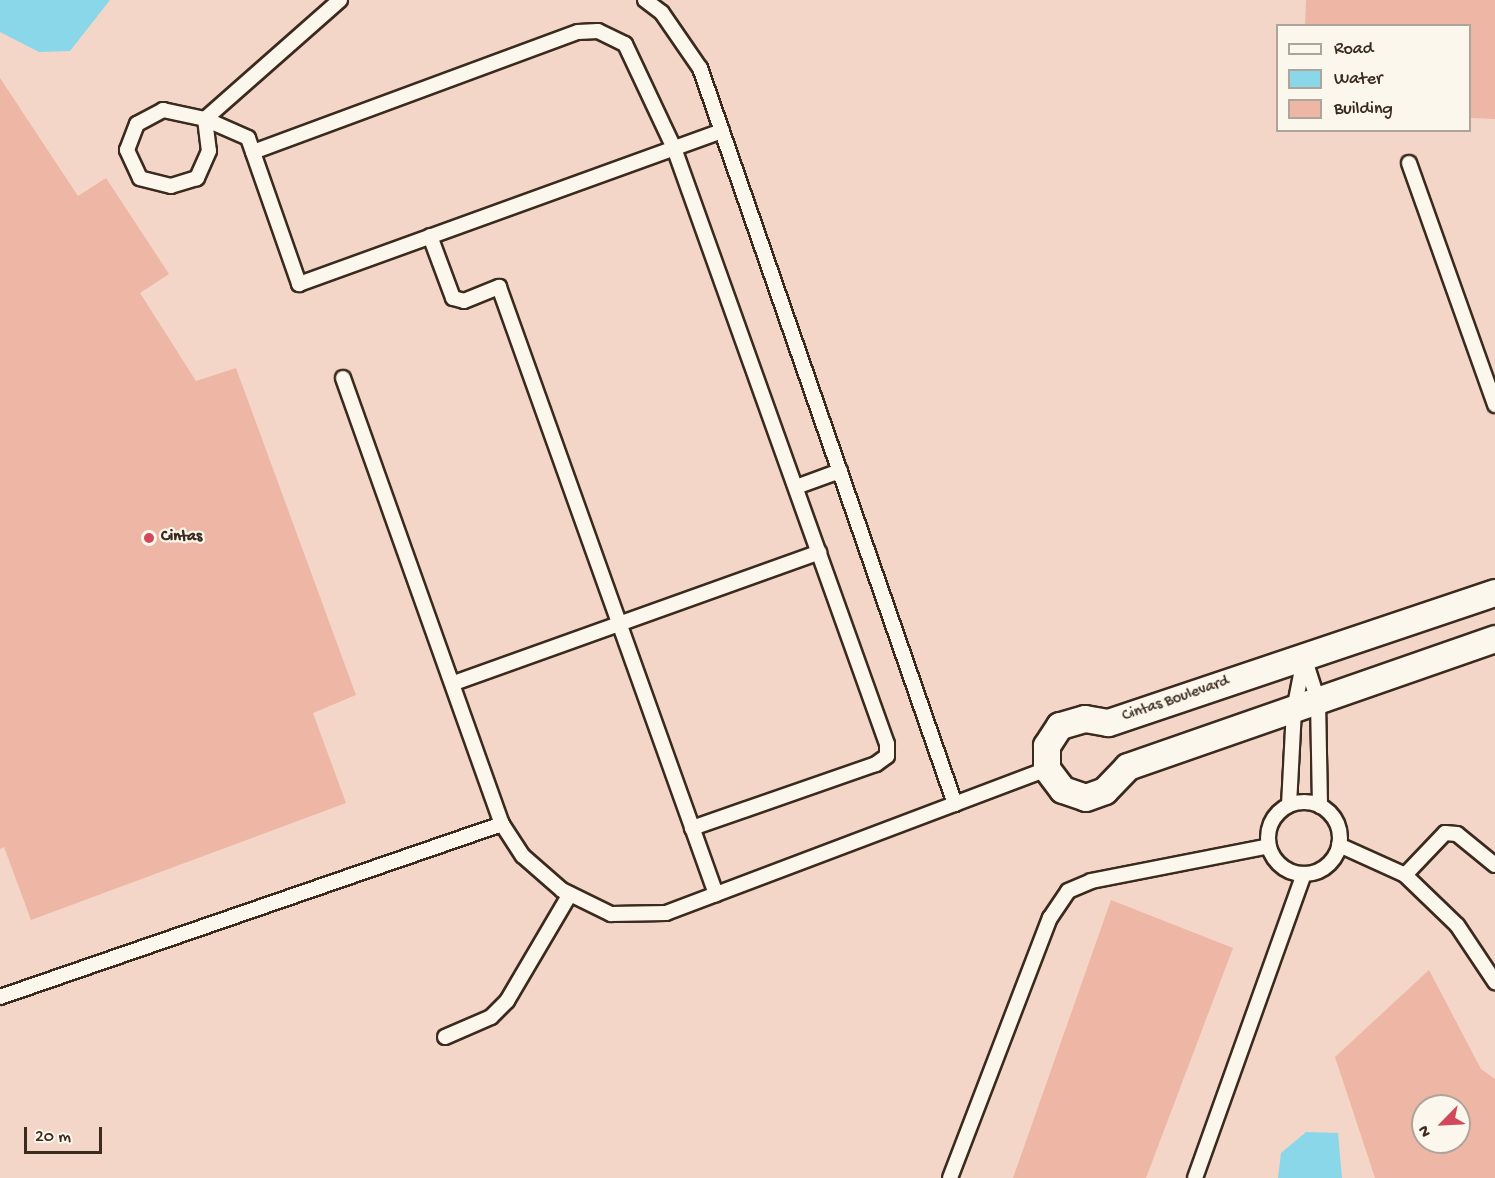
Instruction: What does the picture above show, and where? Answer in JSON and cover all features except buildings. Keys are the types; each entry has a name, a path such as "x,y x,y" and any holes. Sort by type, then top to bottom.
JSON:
{"street":[{"name":"Cintas Boulevard","path":"1047,770 1047,746 1060,726 1084,719 1108,723 1495,593"},
{"path":"1047,770 1063,790 1086,798 1105,791 1128,767 1495,639"}],"lane":[{"path":"205,119 340,0"},
{"path":"645,0 662,13 700,68 955,804"},
{"path":"253,152 578,32 598,31 625,44 674,148 887,744 887,756 692,828"},
{"path":"205,119 209,151 197,178 171,186 140,178 127,150 137,124 163,110 205,119 248,138 299,284 722,131"},
{"path":"1409,163 1495,405"},
{"path":"430,236 453,298 464,301 499,287 716,894"},
{"path":"343,378 454,683 502,824 523,856 570,894 611,914 666,913 1047,770"},
{"path":"796,487 840,471"},
{"path":"454,683 819,552"},
{"path":"1304,657 1318,701 1320,806 1337,824 1339,845 1326,866 1304,874 1281,865 1269,846 1272,822 1289,805 1294,710 1304,657"},
{"path":"1289,805 1320,806"},
{"path":"0,998 502,824"},
{"path":"1405,875 1445,833 1457,834 1495,865"},
{"path":"1339,845 1405,875 1457,926 1495,982"},
{"path":"950,1178 1050,918 1068,891 1091,881 1269,846"},
{"path":"1195,1178 1304,874"},
{"path":"445,1037 491,1017 507,1001 570,894"}],"shaded area":[{"path":"0,0 1495,0 1495,1178 0,1178"}],"water":[{"path":"0,0 110,0 70,51 39,52 0,32"},
{"path":"1306,1132 1338,1133 1342,1178 1278,1178 1281,1153"}],"place":[{"name":"Cintas","path":"149,538"}]}
